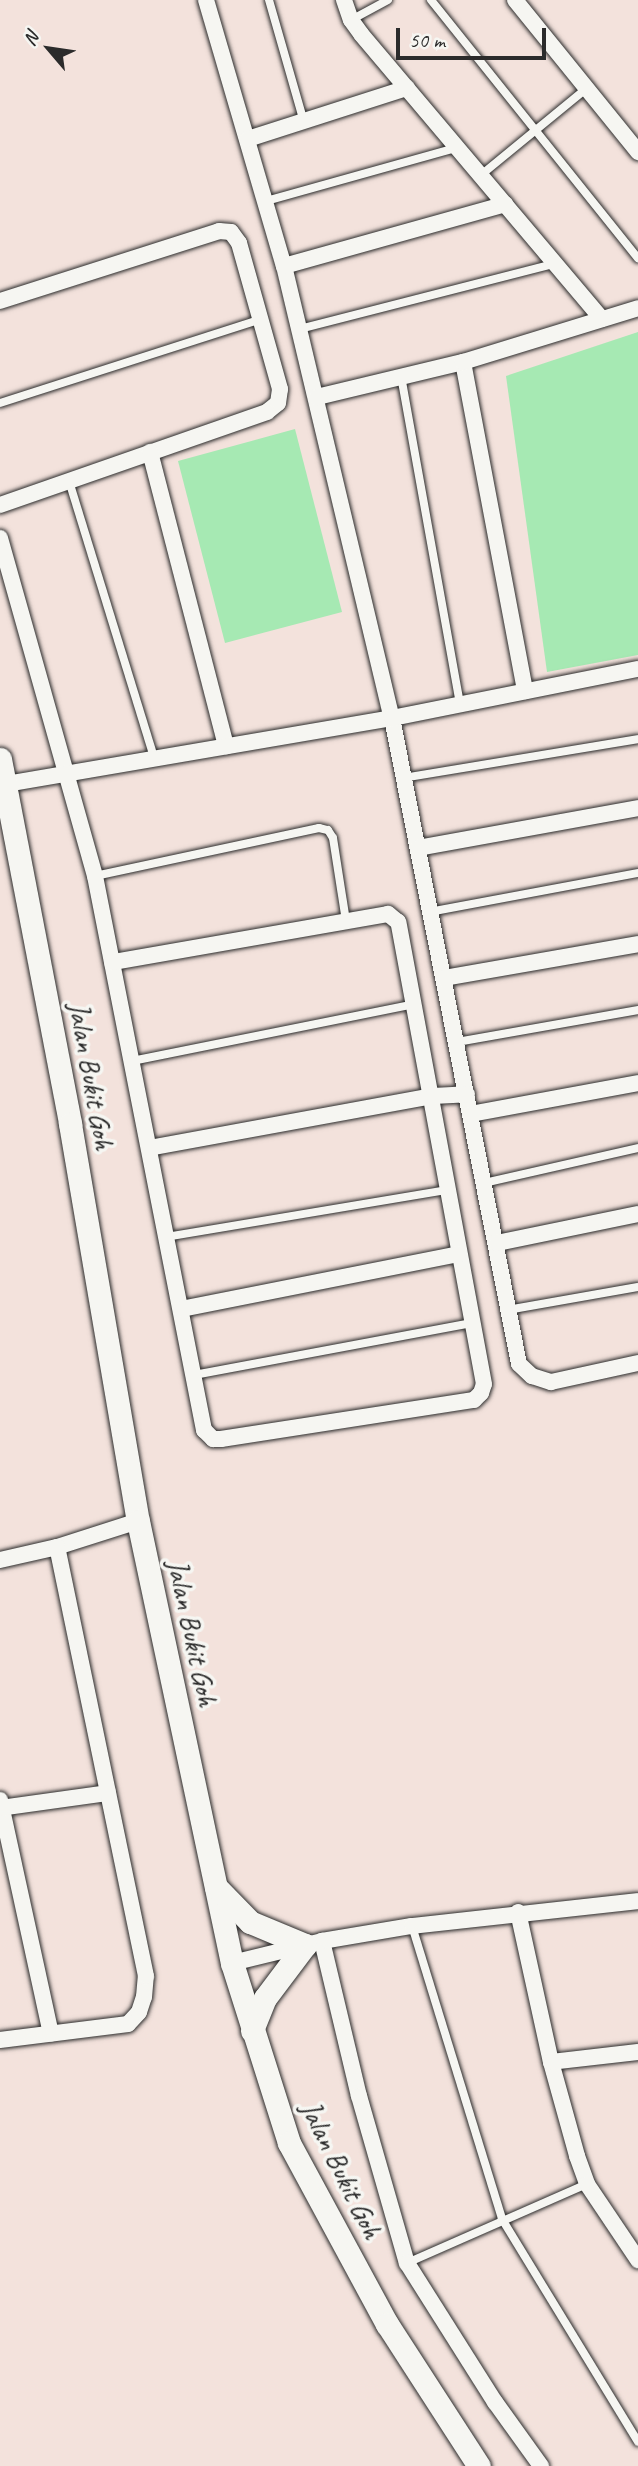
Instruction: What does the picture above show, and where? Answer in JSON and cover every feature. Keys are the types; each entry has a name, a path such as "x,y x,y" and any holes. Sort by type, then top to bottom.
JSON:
{"main road":[{"name":"Jalan Bukit Goh","path":"0,759 70,1124 138,1521 232,1963 289,2143 387,2324 479,2466"},
{"path":"216,1887 250,1922 313,1943 265,1998 252,2030"}],"street":[{"path":"206,0 284,265 392,718 519,1364 532,1376 551,1382 638,1363"},
{"path":"344,0 351,20 602,319"},
{"path":"514,0 638,152"},
{"path":"248,139 407,88"},
{"path":"284,265 506,204"},
{"path":"0,302 219,231 231,232 239,243 280,389 278,403 267,412 0,505"},
{"path":"317,397 463,362 638,309"},
{"path":"463,362 525,691"},
{"path":"150,453 226,746"},
{"path":"0,538 95,876 204,1430 213,1439 221,1439 474,1400 484,1384 433,1096 398,922 388,914 112,962"},
{"path":"6,784 392,718 638,670"},
{"path":"418,848 638,808"},
{"path":"444,978 638,944"},
{"path":"471,1114 638,1083"},
{"path":"149,1148 433,1096 467,1094"},
{"path":"497,1243 638,1214"},
{"path":"181,1309 459,1254"},
{"path":"0,1560 57,1547 138,1521"},
{"path":"0,2040 128,2024 139,2012 144,1997 146,1976 57,1547"},
{"path":"51,2033 0,1805 108,1793"},
{"path":"232,1963 313,1943 412,1926 518,1912 638,1901"},
{"path":"518,1912 551,2062 587,2184 638,2260"},
{"path":"313,1943 407,2263 495,2402 541,2466"},
{"path":"551,2062 638,2052"}],"lane":[{"path":"270,0 303,122"},
{"path":"351,20 388,0"},
{"path":"431,0 638,258"},
{"path":"481,175 587,88"},
{"path":"265,201 456,148"},
{"path":"300,329 554,264"},
{"path":"0,403 261,319"},
{"path":"401,376 460,703"},
{"path":"69,481 154,758"},
{"path":"403,778 638,739"},
{"path":"95,876 319,828 328,830 333,838 346,921"},
{"path":"429,912 638,873"},
{"path":"132,1061 414,1004"},
{"path":"457,1042 638,1010"},
{"path":"484,1183 638,1149"},
{"path":"166,1237 448,1190"},
{"path":"507,1310 638,1287"},
{"path":"194,1375 474,1322"},
{"path":"412,1926 502,2219 638,2442"},
{"path":"407,2263 502,2219 587,2184"}],"green space":[{"path":"638,332 638,655 547,672 506,376"},
{"path":"295,429 342,612 225,643 178,461"}]}
